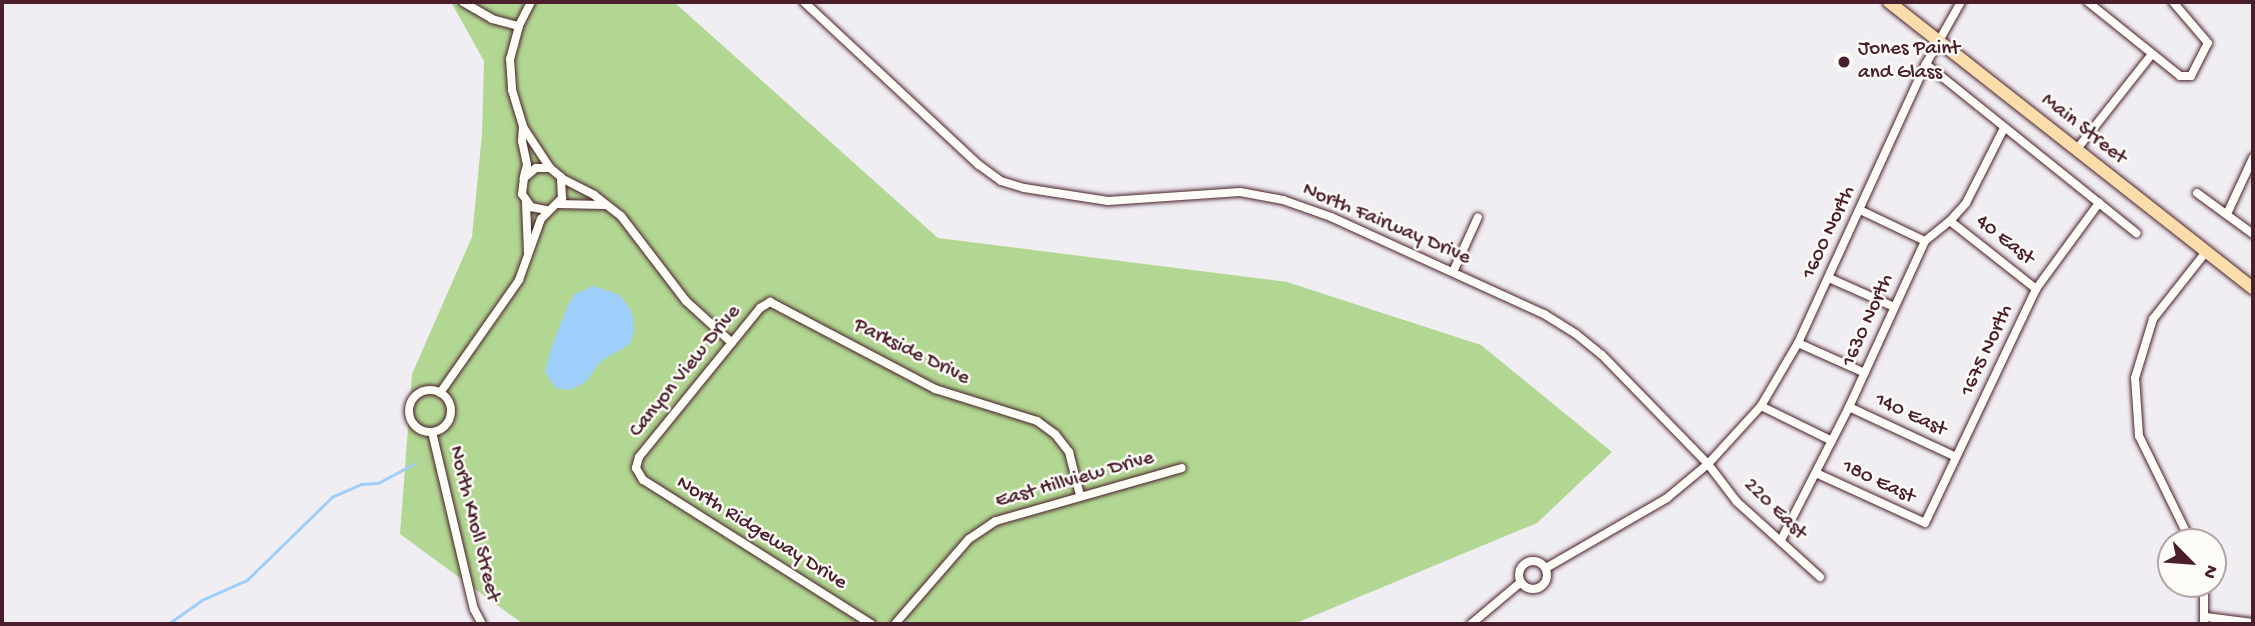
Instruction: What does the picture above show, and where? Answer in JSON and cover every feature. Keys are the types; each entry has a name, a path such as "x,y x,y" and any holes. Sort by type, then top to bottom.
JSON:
{"main road":[{"name":"Main Street","path":"1889,2 2253,288"}],"street":[{"path":"463,2 492,19 519,26"},
{"path":"531,2 519,26 510,59 512,90 523,127 550,168 594,195 621,216 686,301 732,343"},
{"name":"North Fairway Drive","path":"804,2 979,165 1001,181 1024,188 1108,201 1240,192 1283,200 1331,217 1544,314 1576,334 1602,355 1708,464"},
{"name":"1600 North","path":"1708,464 1761,406 1798,343 1926,64 1961,2"},
{"path":"2088,2 2180,76 2191,76 2208,43 2173,2"},
{"path":"2077,149 2152,54"},
{"path":"1926,64 2136,233"},
{"path":"523,127 522,141 527,165 522,194 526,202 528,252"},
{"name":"1630 North","path":"1781,540 1850,407 1925,241 1950,221 1966,203 2004,128"},
{"path":"2227,214 2253,158"},
{"path":"524,178 536,168 550,168"},
{"path":"558,204 564,191 561,177"},
{"path":"2197,192 2253,234"},
{"path":"526,202 538,210 547,210 558,204 604,205"},
{"name":"1675 North","path":"1925,523 2036,289 2099,203"},
{"path":"440,393 519,280 547,210"},
{"path":"1860,210 1925,241"},
{"path":"1453,272 1478,217"},
{"name":"40 East","path":"1950,221 2036,289"},
{"path":"2184,528 2139,436 2135,378 2153,318 2206,252"},
{"path":"1829,278 1894,307"},
{"name":"Canyon View Drive","path":"636,468 639,457 760,308 770,302"},
{"name":"Parkside Drive","path":"770,302 935,389 1037,421 1055,433 1069,452 1080,495"},
{"path":"1798,343 1865,373"},
{"name":"North Knoll Street","path":"432,390 447,399 450,416 447,424 432,432 418,429 412,424 408,409 416,395 432,390"},
{"path":"1761,406 1832,441"},
{"name":"140 East","path":"1850,407 1956,457"},
{"name":"North Knoll Street","path":"432,432 474,608 482,624"},
{"path":"1546,568 1667,498 1708,464"},
{"name":"220 East","path":"1708,464 1737,502 1820,577"},
{"name":"North Ridgeway Drive","path":"636,468 643,480 871,624"},
{"name":"East Hillview Drive","path":"895,624 969,539 996,521 1182,468"},
{"name":"180 East","path":"1816,473 1925,523"},
{"path":"1526,562 1539,562 1546,568 1545,582 1538,588 1528,588 1521,582 1520,569 1526,562"},
{"path":"1471,624 1521,582"},
{"path":"2204,598 2205,621 2253,623"}],"green space":[{"path":"451,2 674,2 938,238 1287,282 1481,345 1612,452 1537,523 1294,624 523,624 400,534 412,374 472,237 482,134 484,61"}],"water":[{"path":"593,286 618,294 627,304 633,316 634,331 630,344 600,362 586,382 569,390 556,388 545,372 550,352 567,307 575,294"}],"waterway":[{"path":"168,624 202,600 247,580 332,497 361,484 378,483 413,464"}],"place":[{"name":"Jones Paint and Glass","path":"1844,62"}]}
